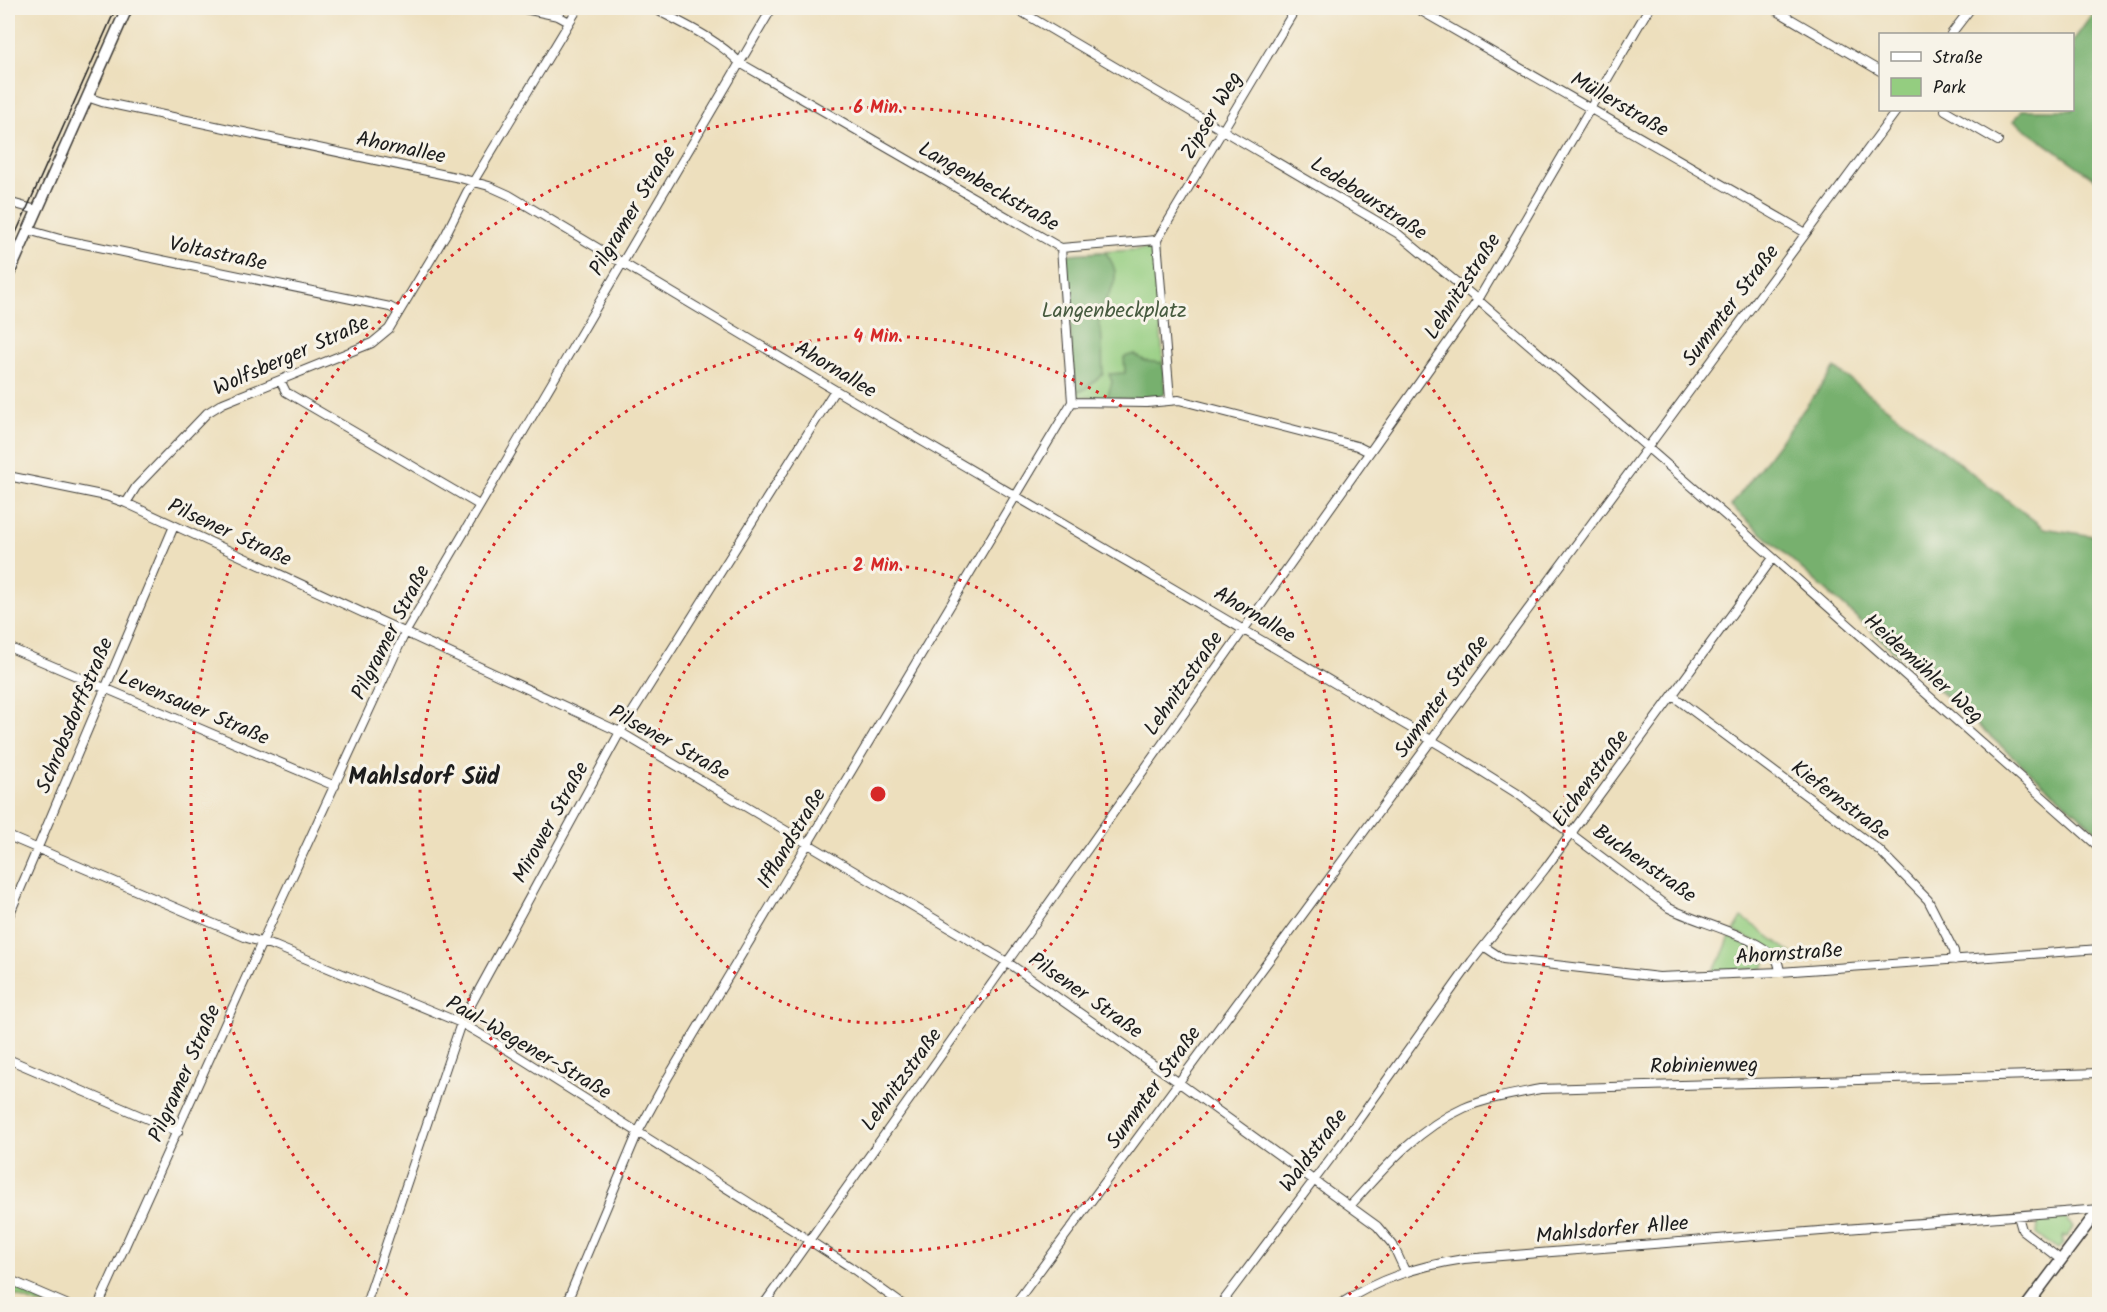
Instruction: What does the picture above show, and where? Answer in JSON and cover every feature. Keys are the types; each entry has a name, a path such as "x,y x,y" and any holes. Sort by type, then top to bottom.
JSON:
{"main road":[{"path":"8,276 127,8"},
{"path":"2028,1305 2099,1209"}],"street":[{"path":"520,8 558,16 569,22"},
{"name":"Wolfsberger Straße","path":"126,503 136,487 207,413 224,403 372,343 389,329 578,8"},
{"name":"Langenbeckstraße","path":"652,8 702,34 730,52 740,63 1061,248"},
{"name":"Pilgramer Straße","path":"99,1305 262,942 405,633 772,8"},
{"name":"Ledebourstraße","path":"1015,8 1397,233 1478,300 1724,514"},
{"name":"Zipser Weg","path":"1157,240 1296,8"},
{"name":"Müllerstraße","path":"1416,8 1806,233"},
{"name":"Lehnitzstraße","path":"764,1305 1478,300 1649,8"},
{"path":"1772,8 1879,70"},
{"path":"1952,33 1971,8"},
{"name":"Ahornallee","path":"87,97 125,108 474,182 509,195 835,390 1244,628 1518,794"},
{"name":"Summter Straße","path":"1015,1305 1646,447 1896,111"},
{"path":"1948,111 1998,141"},
{"path":"8,202 37,210"},
{"name":"Voltastraße","path":"28,230 390,307 399,312"},
{"path":"1170,399 1157,240 1061,248 1072,402 1147,403 1170,399 1179,400 1357,446 1369,452"},
{"path":"280,380 286,392 479,505"},
{"name":"Mirower Straße","path":"366,1305 461,1023 620,732 835,390"},
{"name":"Ifflandstraße","path":"566,1305 638,1132 1072,402"},
{"name":"Pilsener Straße","path":"8,476 106,496 126,503 620,732 809,842 1007,962 1314,1179"},
{"name":"Heidemühler Weg","path":"1724,514 2100,848"},
{"name":"Schrobsdorffstraße","path":"8,918 174,526"},
{"name":"Eichenstraße","path":"1432,1016 1571,834 1773,558"},
{"name":"Levensauer Straße","path":"8,646 335,786"},
{"name":"Kiefernstraße","path":"1673,696 1879,850 1928,900 1954,951 1955,960"},
{"name":"Buchenstraße","path":"1518,794 1669,908 1769,951 1778,961 1780,972"},
{"name":"Paul-Wegener-Straße","path":"8,836 247,938 275,945 461,1023 511,1052 810,1241 902,1305"},
{"name":"Ahornstraße","path":"1485,947 1503,959 1659,977 1780,972 2100,949"},
{"name":"Waldstraße","path":"1221,1305 1432,1016"},
{"path":"8,1059 178,1132"},
{"name":"Robinienweg","path":"1350,1206 1410,1143 1430,1127 1466,1107 1540,1089 2100,1073"},
{"path":"1314,1179 1377,1226 1401,1260 1405,1271"},
{"name":"Mahlsdorfer Allee","path":"1340,1305 1375,1284 1405,1271 1480,1257 2099,1209"},
{"path":"2018,1216 2022,1230 2061,1260"},
{"path":"8,1279 66,1305"}],"green space":[{"path":"2097,8 2100,8 2099,182 2014,121 2021,111 2074,111 2074,40"},
{"name":"Langenbeckplatz","path":"1147,249 1156,254 1165,394 1118,399 1077,396 1074,392 1066,258 1070,254"},
{"path":"1105,252 1112,263 1115,280 1099,322 1102,336 1103,374 1084,390 1074,392 1066,258 1070,254"},
{"path":"1134,354 1145,361 1163,363 1165,394 1155,399 1107,399 1112,382 1109,374 1125,373 1124,357"},
{"path":"1835,368 2044,528 2099,537 2100,777 2097,781 2099,784 2099,833 1731,506"},
{"path":"1742,917 1801,960 1796,966 1766,946 1734,931"},
{"path":"1730,936 1766,956 1764,968 1711,973 1722,956"},
{"path":"2044,1217 2065,1218 2073,1227 2067,1237 2064,1236 2062,1240 2064,1242 2058,1249 2037,1235 2038,1224"},
{"path":"8,1284 54,1304 37,1304 8,1292"}],"tram line":[{"path":"8,251 116,8"}],"district":[{"name":"Mahlsdorf Süd","path":"424,776"}]}
